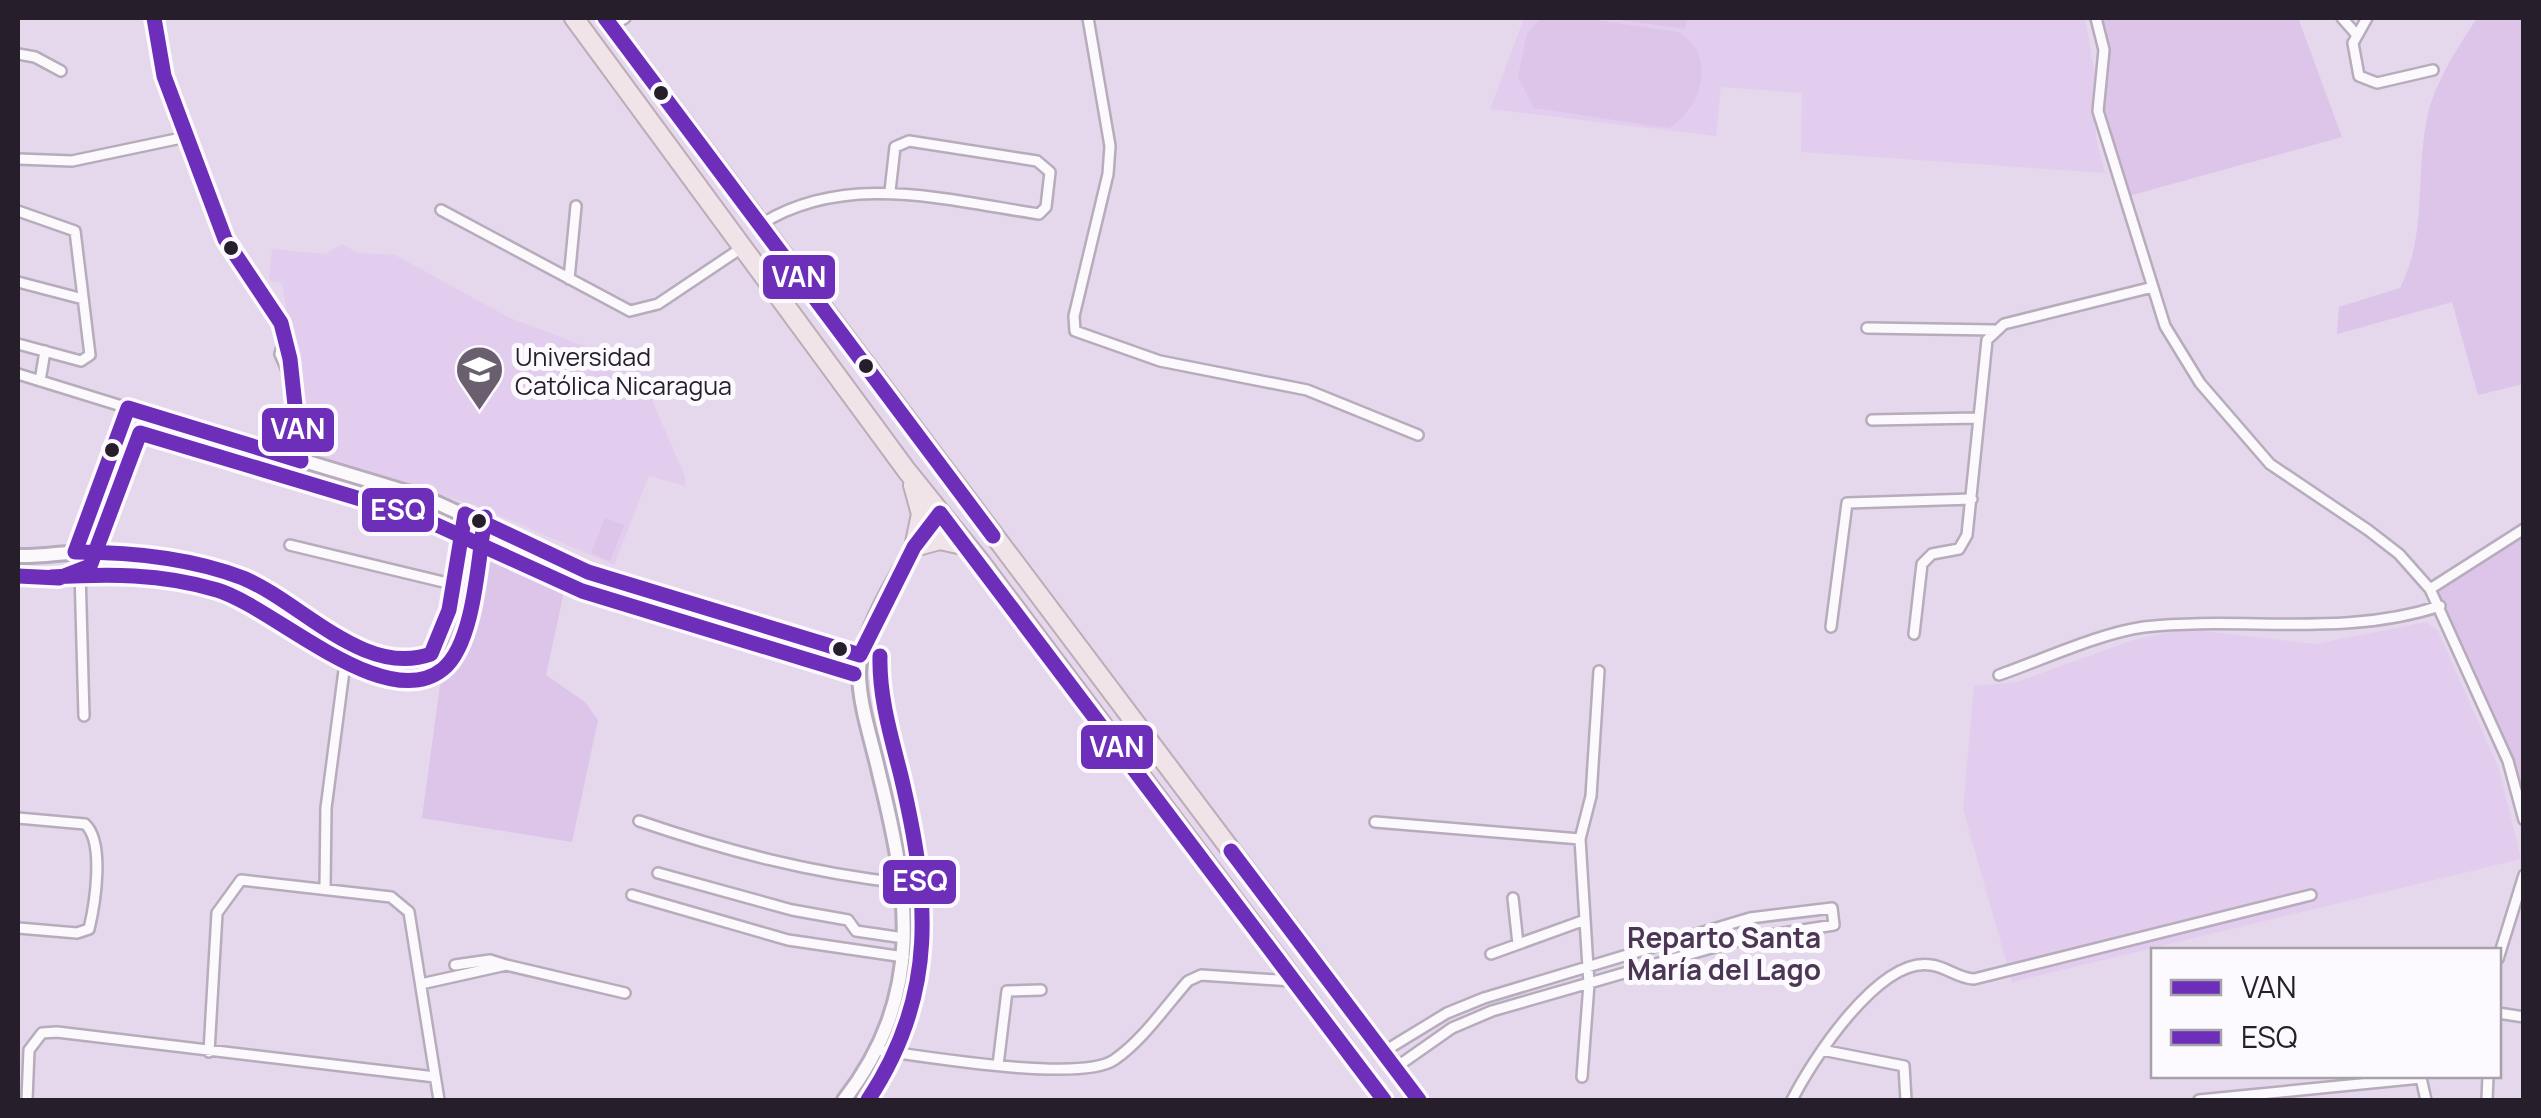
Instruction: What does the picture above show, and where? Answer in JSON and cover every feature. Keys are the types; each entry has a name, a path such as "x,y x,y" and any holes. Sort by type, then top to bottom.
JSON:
{"highway":[{"path":"579,20 907,470 1384,1100"},
{"path":"614,20 760,226 920,441 1419,1100"},
{"path":"920,441 935,478 940,513"},
{"path":"907,470 920,514 914,547 940,540 968,546"},
{"path":"940,513 968,522 987,536 1050,619 1061,624"}],"street":[{"path":"154,18 164,76 225,239 270,303 284,336 294,385 301,462"},
{"path":"1088,18 1110,146 1108,174 1074,316 1076,331 1160,360 1308,390 1418,436"},
{"path":"2096,18 2104,50 2098,111 2165,326 2200,383 2270,464 2399,554 2430,589 2508,761 2524,820"},
{"path":"2342,18 2356,34"},
{"path":"2367,18 2356,34 2353,55 2359,76 2366,81 2433,70"},
{"path":"18,54 35,57 61,71"},
{"path":"18,159 72,161 186,136"},
{"path":"760,226 790,206 890,191 1039,214 1046,206 1050,172 1037,161 908,141 895,147 890,191"},
{"path":"569,279 576,206"},
{"path":"441,210 630,312 643,310 743,247"},
{"path":"18,211 75,231 88,357 82,361 18,344"},
{"path":"18,282 83,299"},
{"path":"1867,328 1994,330 2152,286"},
{"path":"1914,634 1922,564 1932,554 1959,549 1965,543 1983,350 1994,330"},
{"path":"40,381 44,351"},
{"path":"18,374 424,497 588,572 860,655"},
{"path":"84,716 80,571 75,552 128,408"},
{"path":"1872,420 1977,418"},
{"path":"1830,627 1847,503 1972,499"},
{"path":"844,1100 877,1050 890,1022 904,957 904,884 862,702 860,655 914,547 940,513"},
{"path":"18,556 56,558 75,552 141,555 240,577 348,640 402,661 430,654 442,635 465,514"},
{"path":"2430,589 2524,529"},
{"path":"290,545 452,584"},
{"path":"1998,674 2140,628 2226,622 2317,626 2405,618 2440,606"},
{"path":"325,889 326,808 348,640"},
{"path":"1582,1077 1589,966 1580,840 1590,796 1599,671"},
{"path":"18,818 85,824 94,834 96,849 89,929 77,932 18,928"},
{"path":"638,821 743,856 819,874 904,884"},
{"path":"1375,822 1580,840"},
{"path":"658,873 792,910 848,920 856,931 904,938"},
{"path":"2501,949 2524,875"},
{"path":"210,1052 217,912 241,880 391,897 405,905 439,1100"},
{"path":"632,895 788,940 904,957"},
{"path":"1792,1100 1822,1050 1862,1001 1892,976 1911,968 1929,964 1959,978 1974,979 2310,895"},
{"path":"1513,898 1518,944"},
{"path":"1383,1052 1447,1014 1589,966 1750,918 1832,908 1834,926 1739,940 1492,1012 1452,1028 1395,1068"},
{"path":"1492,954 1585,920"},
{"path":"455,965 490,960 625,993"},
{"path":"420,984 506,965"},
{"path":"877,1050 998,1066 1090,1067 1112,1062 1188,981 1201,975 1292,981"},
{"path":"998,1066 1007,990 1040,990"},
{"path":"27,1100 29,1050 42,1034 436,1077"},
{"path":"1822,1050 1904,1066 1906,1100"},
{"path":"2199,1100 2421,1078 2426,1100"}],"shaded area":[{"path":"1524,18 2085,18 2095,75 2096,138 2105,173 1801,152 1802,93 1721,87 1716,136 1490,109"},
{"path":"1541,18 1583,18 1678,32 1698,53 1701,67 1701,81 1690,108 1669,128 1534,108 1518,77 1527,33"},
{"path":"1607,18 1687,18 1685,29"},
{"path":"2096,18 2298,18 2342,137 2125,197 2098,111 2104,50"},
{"path":"2477,18 2524,18 2523,384 2478,395 2452,302 2337,334 2339,307 2400,288 2415,243 2430,106 2445,71"},
{"name":"Universidad Católica Nicaragua","path":"342,244 358,253 395,255 510,318 637,366 685,476 685,486 649,476 614,565 475,505 311,458 282,283 269,281 272,249 325,254"},
{"path":"605,518 624,525 610,561 591,553"},
{"path":"476,527 568,573 546,675 585,702 598,720 572,842 422,818 442,670 472,530"},
{"path":"2523,529 2523,801 2521,801 2430,589"},
{"path":"2426,622 2438,631 2499,769 2521,859 2012,982 1963,809 1974,686 2017,682 2133,640 2186,629 2315,644"}],"transit line":[{"name":"VAN","path":"154,18 164,76 225,239 281,323 290,359 301,461 128,408 75,552 160,558 223,571 265,589 357,647 406,659 431,654 449,610 465,514 588,572 860,655 914,547 940,513 1384,1100"},
{"name":"VAN","path":"605,18 993,536"},
{"name":"ESQ","path":"18,576 59,578 90,566 140,433 417,516 582,591 854,674"},
{"name":"ESQ","path":"51,577 134,576 217,590 361,669 391,679 419,680 443,669 462,640 469,620 485,517"},
{"name":"ESQ","path":"868,1100 907,1021 922,943 918,862 884,701 880,656"},
{"name":"VAN","path":"1231,851 1419,1100"}],"place":[{"name":"Universidad Católica Nicaragua","path":"480,412"}],"district":[{"name":"Reparto Santa María del Lago","path":"1724,953"}]}
